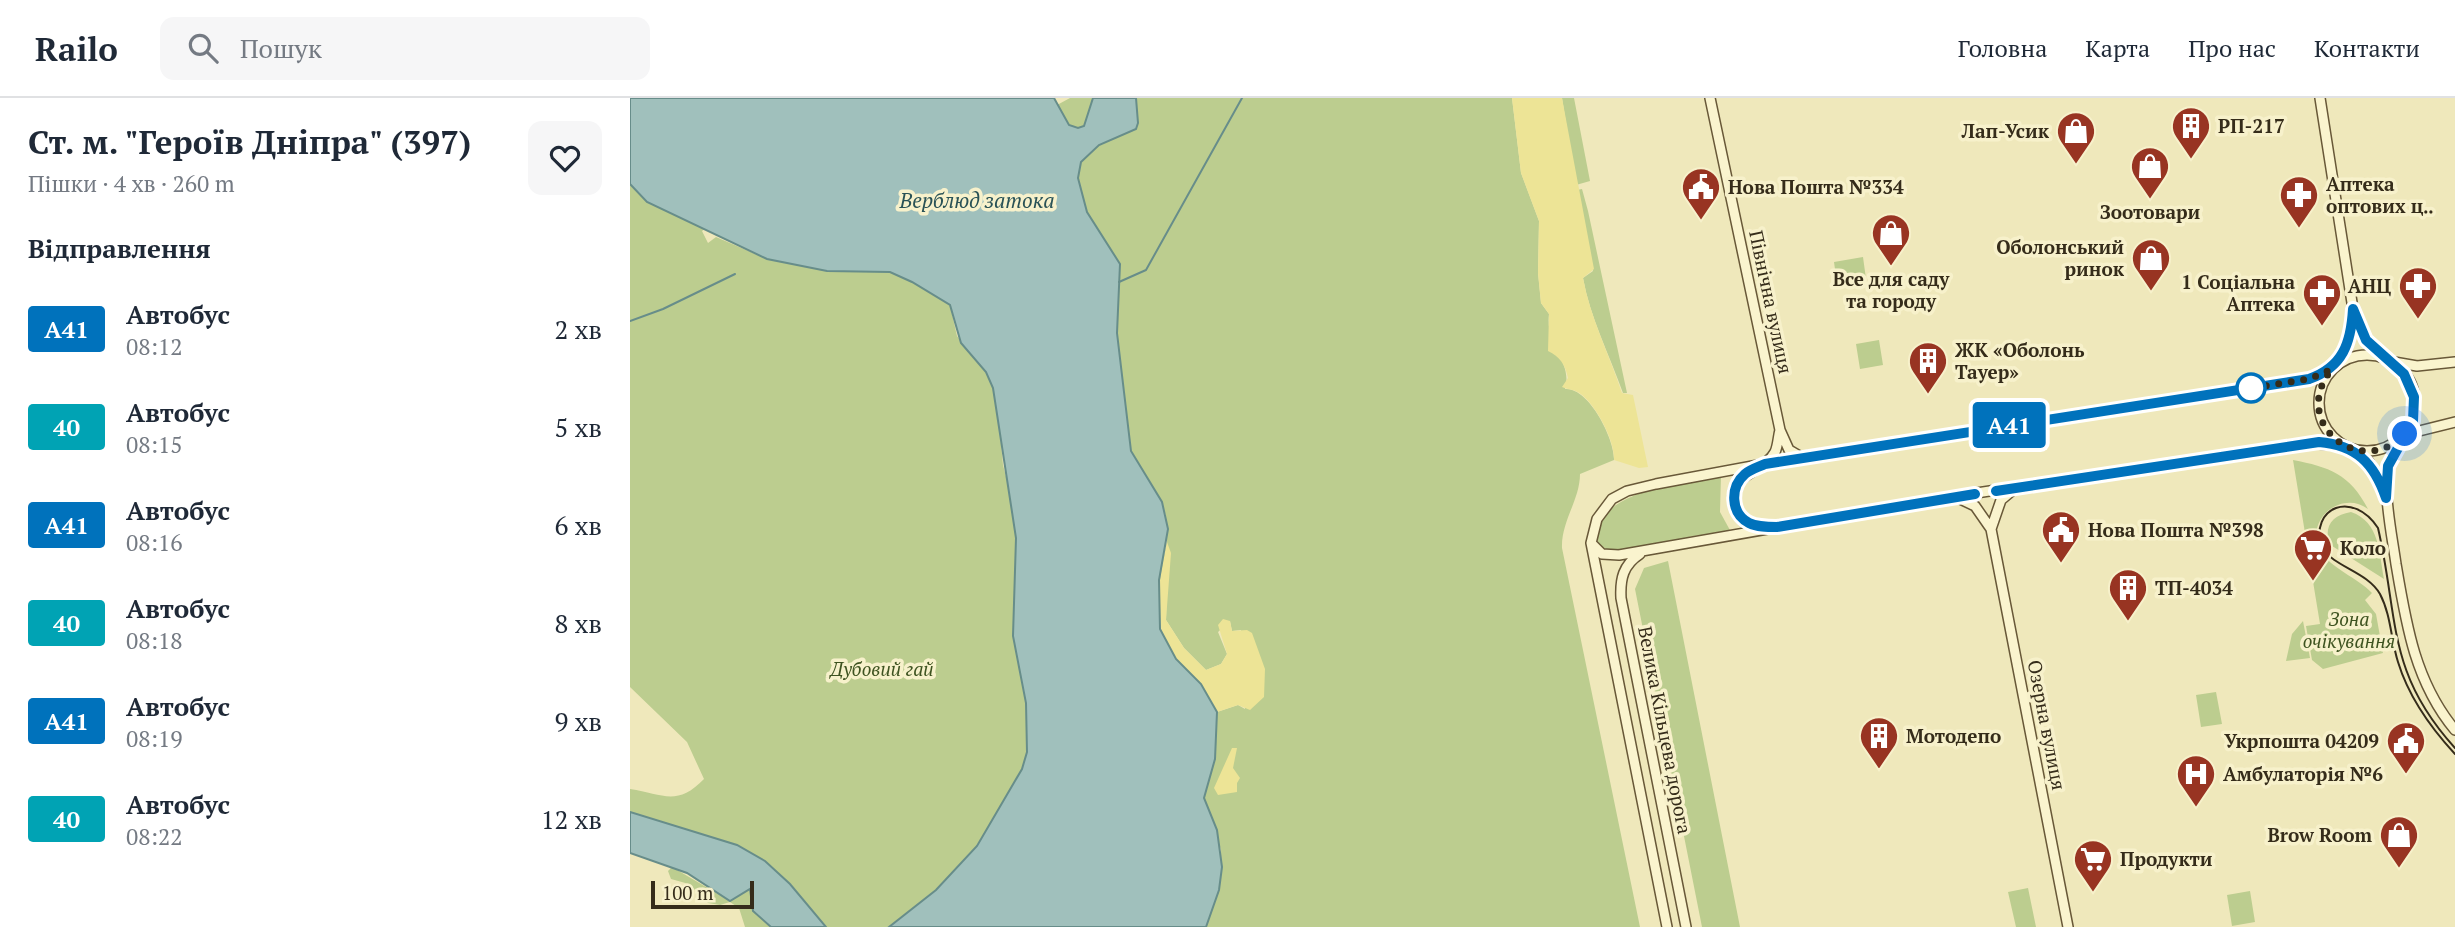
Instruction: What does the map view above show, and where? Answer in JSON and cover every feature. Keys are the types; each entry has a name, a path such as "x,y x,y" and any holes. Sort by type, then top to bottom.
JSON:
{"main road":[{"name":"Північна вулиця","path":"1710,98 1780,430 1789,450 1801,457"},
{"path":"2320,98 2353,309 2366,340 2409,380 2414,397 2413,421 2388,466 2386,498"},
{"path":"2353,309 2350,339 2321,385 2318,407 2329,434 2362,456 2374,470 2386,498 2415,657 2431,696 2455,730"},
{"path":"2455,362 2417,366 2363,355 2309,379 1801,457 1656,484 1619,495 1600,513 1591,543 1598,551 1610,556 1954,497 2307,443 2374,450 2403,437 2455,422"},
{"path":"1777,527 1750,524 1740,516 1734,500 1735,490 1744,475 1765,464 1775,452 1780,430"},
{"path":"1991,529 2001,500 2018,488"},
{"path":"1954,497 1974,505 1991,529"},
{"name":"Озерна вулиця","path":"1991,529 2068,927"},
{"name":"Велика Кільцева дорога","path":"1591,543 1667,927"},
{"name":"Велика Кільцева дорога","path":"1647,551 1628,564 1623,573 1621,598 1686,927"}],"green space":[{"path":"1070,98 1512,98 1521,173 1539,221 1538,273 1541,303 1549,314 1551,336 1565,370 1565,389 1583,396 1591,405 1605,428 1613,451 1614,460 1580,474 1577,493 1564,529 1562,548 1640,927 1206,927 1219,890 1221,850 1204,798 1215,759 1217,712 1238,705 1245,709 1241,630 1232,631 1230,621 1218,632 1227,654 1221,664 1206,670 1184,648 1166,620 1167,580 1159,580 1167,542 1166,517 1162,502 1131,451 1117,333 1120,264 1087,212 1082,197 1078,178 1081,128 1069,125 1057,105"},
{"path":"1562,98 1574,98 1590,181 1576,185"},
{"name":"Дубовий гай","path":"630,184 647,202 706,228 702,231 708,243 716,237 767,259 827,271 890,272 912,282 950,305 957,336 991,379 997,401 1003,465 1012,500 1016,538 1013,636 1026,703 1027,752 1022,769 977,846 936,890 889,927 826,927 790,883 737,845 630,812 630,789 677,796 694,788 704,779 687,742 630,687"},
{"path":"1582,189 1627,393 1623,393 1586,293 1583,278 1593,271 1577,190"},
{"path":"1863,257 1866,279 1837,284 1834,262"},
{"path":"1879,340 1883,365 1860,369 1856,344"},
{"name":"Зона очікування","path":"2293,460 2337,474 2354,488 2368,509 2347,503 2328,511 2317,529 2317,540 2321,551 2331,563 2372,593 2365,600 2376,614 2383,653 2323,669 2312,660 2306,626 2320,624"},
{"path":"1721,475 1720,512 1731,532 1693,536 1615,553 1598,545 1598,527 1607,512 1622,501 1664,486"},
{"path":"2351,512 2368,523 2373,531 2384,579 2329,544 2328,531 2331,522"},
{"path":"1668,561 1740,927 1702,927 1635,589 1644,568"},
{"path":"2303,621 2310,658 2286,661 2292,634"},
{"path":"2216,692 2222,724 2201,727 2196,695"},
{"path":"672,867 730,901 750,889 753,911 771,927 745,927 739,908 730,902 720,905 708,903 689,884 671,879 668,871"},
{"path":"2028,888 2036,927 2016,927 2008,892"},
{"path":"2250,891 2255,922 2232,926 2227,895"}],"sand":[{"path":"1512,98 1562,98 1594,269 1583,278 1586,293 1622,393 1633,395 1648,467 1639,468 1614,460 1612,444 1599,416 1582,395 1562,387 1568,378 1565,369 1559,358 1548,351 1549,314 1541,303 1538,273 1539,221 1521,173"},
{"path":"1167,542 1171,553 1166,620 1184,648 1206,670 1221,664 1227,654 1218,625 1223,619 1230,621 1232,631 1247,630 1252,633 1265,669 1264,697 1250,710 1238,705 1217,712 1205,691 1178,661 1162,634 1158,604"},
{"path":"1232,748 1237,748 1233,768 1240,778 1237,792 1218,795 1214,788"}],"water":[{"name":"Верблюд затока","path":"630,98 1054,98 1069,125 1078,128 1084,126 1093,98 1136,98 1136,129 1099,145 1081,162 1078,178 1087,212 1120,264 1117,333 1131,451 1162,502 1168,529 1159,580 1160,629 1176,659 1201,684 1217,712 1215,759 1204,798 1217,830 1222,867 1219,890 1206,927 889,927 936,890 977,846 1022,769 1027,752 1026,703 1013,636 1016,538 993,388 986,372 961,343 950,305 912,282 890,272 827,271 767,259 647,202 630,184"},
{"path":"630,812 737,845 765,861 790,884 826,927 771,927 753,911 750,889 730,901 687,873 630,853"}],"waterway":[{"path":"1119,282 1146,270 1242,98"},
{"path":"630,321 663,309 735,274"}],"tram line":[{"path":"2455,748 2433,720 2406,669 2398,644 2378,528 2368,516 2357,509 2336,508 2328,513 2322,522 2319,534 2321,548 2335,561 2368,580 2380,594 2398,662 2408,688 2429,723 2455,754"}],"bus line":[{"name":"A41","path":"1975,494 1777,527 1750,524 1740,516 1734,500 1738,481 1749,471 1765,464 2309,379 2332,369 2345,352 2350,339 2353,309 2366,340 2376,352 2399,367 2412,388 2413,421 2400,440 2388,466 2386,498 2380,480 2362,456 2343,446 2319,442 1996,491"}],"place":[{"name":"РП-217","path":"2191,160"},
{"name":"Лап-Усик","path":"2076,165"},
{"name":"Зоотовари","path":"2150,200"},
{"name":"Нова Пошта №334","path":"1701,221"},
{"name":"Аптека оптових ц‥","path":"2299,229"},
{"name":"Все для саду та городу","path":"1891,267"},
{"name":"Оболонський ринок","path":"2151,292"},
{"name":"АНЦ","path":"2418,320"},
{"name":"1 Соціальна Аптека","path":"2322,327"},
{"name":"ЖК «Оболонь Тауер»","path":"1928,395"},
{"name":"Нова Пошта №398","path":"2061,564"},
{"name":"Коло","path":"2313,582"},
{"name":"ТП-4034","path":"2128,622"},
{"name":"Мотодепо","path":"1879,770"},
{"name":"Укрпошта 04209","path":"2406,775"},
{"name":"Амбулаторія №6","path":"2196,808"},
{"name":"Brow Room","path":"2399,869"},
{"name":"Продукти","path":"2093,893"}],"route":[{"path":"2251,388 2240,390 2309,379 2332,369 2321,385 2318,398 2321,420 2329,434 2343,446 2364,451 2392,445 2405,434"}]}
